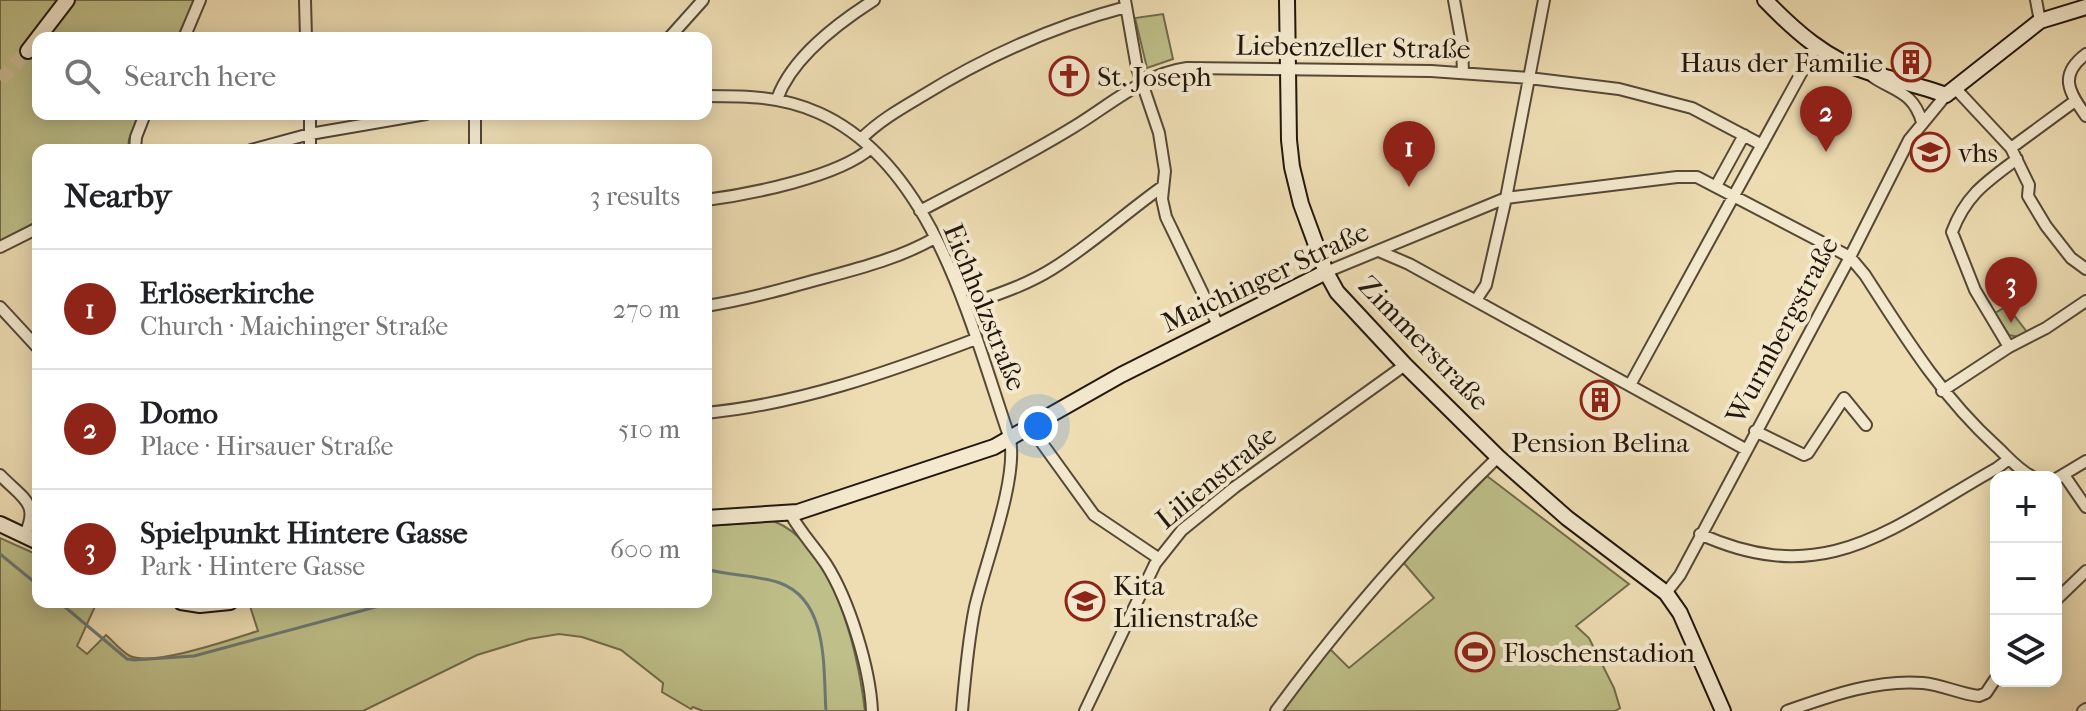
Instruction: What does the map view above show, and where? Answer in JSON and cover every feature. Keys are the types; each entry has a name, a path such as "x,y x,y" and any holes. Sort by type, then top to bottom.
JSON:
{"main road":[{"path":"43,32 67,0"},
{"name":"Zimmerstraße","path":"1287,0 1292,167 1301,204 1326,272 1337,292 1498,457 1567,518 1666,593"},
{"path":"1765,0 1816,46 1866,72 1951,91 2040,21 2086,7"},
{"path":"28,51 32,46"},
{"name":"Maichinger Straße","path":"712,518 790,513 885,485 1010,439 1121,375 1326,272"},
{"path":"0,524 31,539"},
{"path":"1666,593 1680,613 1723,711"}],"street":[{"path":"187,32 200,0"},
{"path":"305,0 306,32"},
{"path":"674,32 703,0"},
{"path":"777,99 788,78 806,56 851,14 874,0"},
{"path":"1454,0 1462,44 1463,73"},
{"path":"1476,300 1486,285 1506,198 1544,0"},
{"path":"2036,0 2040,21"},
{"path":"861,139 882,120 945,82 1012,48 1125,3 1137,68 1159,133 1165,171 1162,187 1166,217 1218,325"},
{"path":"1630,385 1816,46"},
{"path":"2086,54 2070,69 2068,80 2075,101 2086,116"},
{"name":"Liebenzeller Straße","path":"920,211 1074,127 1143,82 1170,70 1187,68 1463,73 1619,89 1665,99 1703,113 1762,145"},
{"path":"1866,72 1908,95 1916,105 1922,122"},
{"path":"1951,91 2011,148 2029,185 2028,196 2039,216 2071,258 2086,269"},
{"name":"Wurmbergstraße","path":"1666,593 1680,575 1909,140 1951,91"},
{"name":"Eichholzstraße","path":"712,96 777,99 820,113 861,139 898,177 935,238 965,306 1010,439"},
{"path":"2011,148 2075,101"},
{"path":"135,144 143,120"},
{"path":"310,120 310,144"},
{"path":"273,144 310,134 391,120"},
{"path":"475,120 475,144"},
{"path":"1716,186 1744,135"},
{"path":"712,199 807,178 855,161 871,148"},
{"path":"2009,347 1975,290 1952,232 1973,193 2017,159"},
{"name":"Maichinger Straße","path":"1326,272 1381,252 1506,198 1677,177 1697,177 1850,257"},
{"path":"965,306 1006,292 1049,271 1100,237 1162,187"},
{"path":"0,247 32,231"},
{"path":"712,305 748,299 857,269 935,238"},
{"path":"1381,252 1476,300 1745,449"},
{"path":"1850,257 1942,391 2009,459 2025,471"},
{"path":"1942,391 2086,301"},
{"path":"0,307 32,342"},
{"path":"712,412 816,392 976,339"},
{"name":"Lilienstraße","path":"1085,711 1158,558 1182,530 1235,487 1405,365"},
{"path":"1755,431 1804,455 1844,398 1866,425"},
{"path":"962,711 970,635 1011,468 1010,439"},
{"path":"1039,439 1086,507 1114,530 1158,558"},
{"path":"1276,711 1328,639 1368,592 1498,457"},
{"path":"1700,534 1774,556 1832,553 1870,541 1910,520 2009,459"},
{"path":"2062,476 2086,461"},
{"path":"0,475 31,509 31,539"},
{"path":"2062,479 2086,507"},
{"path":"790,513 827,566 851,622 864,662 872,711"},
{"path":"2062,594 2086,571"},
{"path":"1787,711 1854,690 1898,683 1941,685 1979,696 1990,687"}],"green space":[{"path":"0,0 195,0 180,32 32,32 32,120 138,120 129,144 32,144 32,224 0,241"},
{"path":"1163,14 1173,59 1147,68 1135,18"},
{"path":"2007,306 2027,332 2019,337 2009,335 1995,313"},
{"path":"1487,476 1629,584 1576,626 1589,638 1614,688 1620,708 1615,711 1283,711 1328,647 1349,668 1434,598 1403,562"},
{"path":"773,521 794,533 812,552 827,576 849,632 865,711 691,709 662,692 663,683 621,650 582,637 559,634 529,639 477,655 363,711 0,711 0,538 32,552 32,608 94,608 77,646 87,654 106,635 130,656 156,658 193,651 258,631 251,608 712,608 712,526"}],"waterway":[{"path":"0,554 32,580"},
{"path":"712,570 780,583 796,592 807,605 820,638 826,711"},
{"path":"66,608 127,659 134,660 194,656 372,608"}],"tunnel":[{"path":"0,80 28,51"}],"place":[{"name":"Haus der Familie","path":"1911,62"},
{"name":"St. Joseph","path":"1069,76"},
{"name":"Domo","path":"1826,152"},
{"name":"vhs","path":"1930,152"},
{"name":"Erlöserkirche","path":"1409,187"},
{"name":"Spielpunkt Hintere Gasse","path":"2011,323"},
{"name":"Pension Belina","path":"1600,400"},
{"name":"Kita Lilienstraße","path":"1085,601"},
{"name":"Floschenstadion","path":"1475,652"}]}
